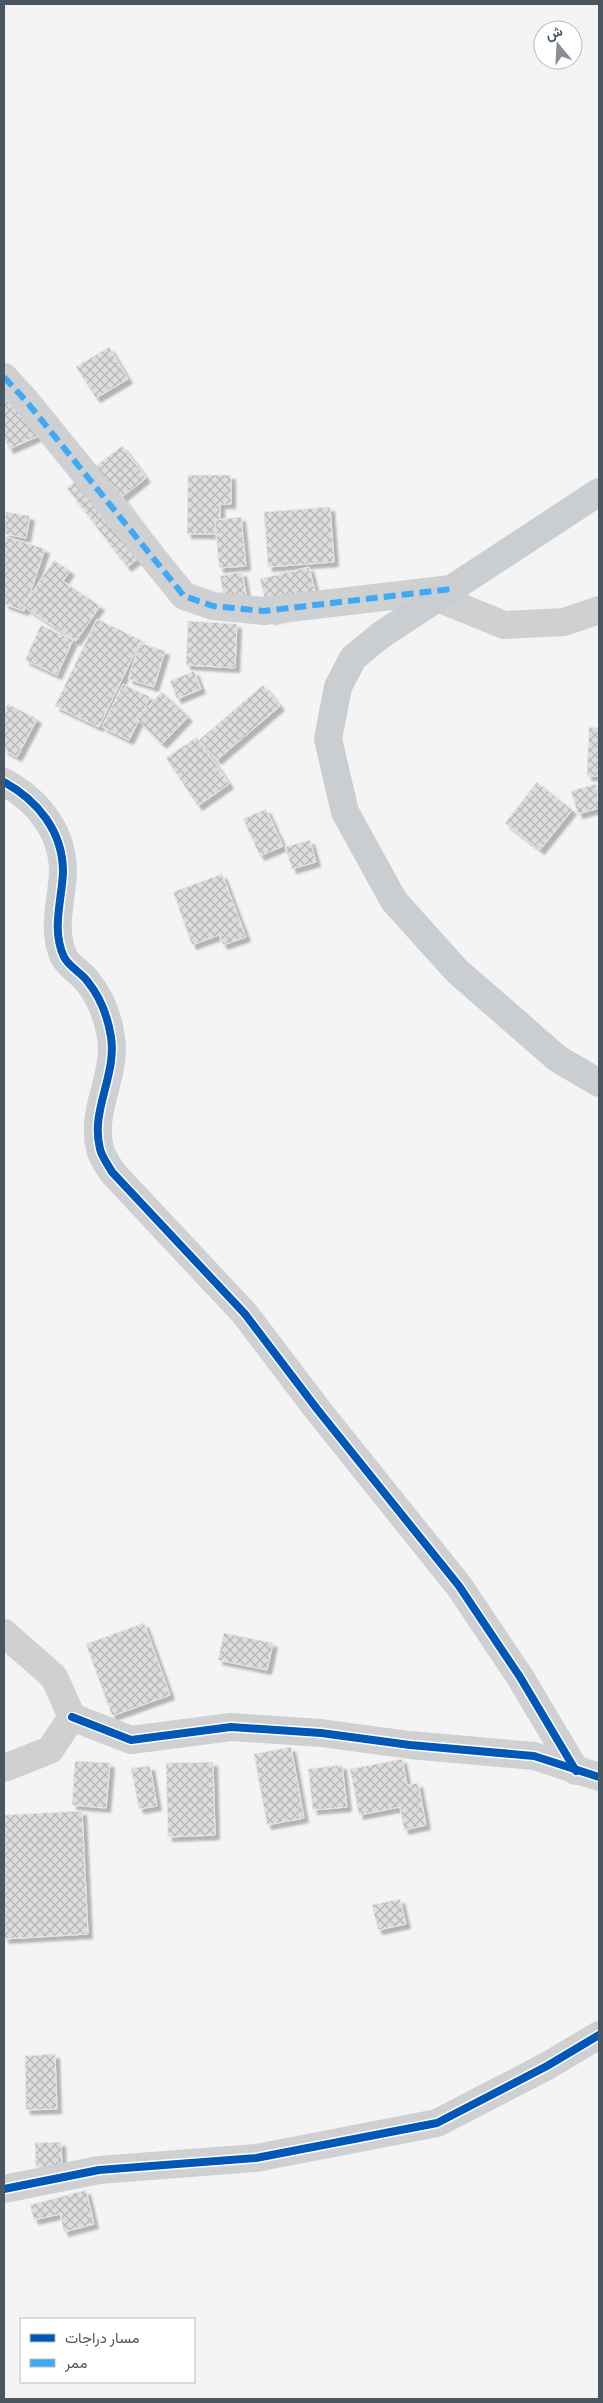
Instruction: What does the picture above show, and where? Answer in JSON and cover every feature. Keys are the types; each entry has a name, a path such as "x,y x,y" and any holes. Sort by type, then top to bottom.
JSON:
{"main road":[{"path":"599,492 381,635 353,658 338,688 328,739 345,812 394,901 457,971 558,1059 599,1084"}],"street":[{"path":"4,377 184,596 213,606 264,611 444,594 504,625 564,622 599,610"},
{"path":"4,782 24,794 40,810 53,828 60,849 63,871 57,937 65,959 88,981 103,1008 111,1038 110,1070 101,1099 97,1124 100,1150 112,1172 245,1314 317,1410 459,1586 587,1774"},
{"path":"4,1633 54,1677 72,1717 131,1740 231,1726 534,1756 587,1774"},
{"path":"4,1768 50,1750 72,1717"},
{"path":"4,2189 98,2170 256,2158 437,2123 547,2066 599,2035"}],"building":[{"path":"109,347 128,379 96,398 76,367"},
{"path":"4,373 43,434 9,449 4,436"},
{"path":"122,446 146,478 122,497 157,544 127,567 67,488"},
{"path":"188,475 231,475 231,504 220,504 220,534 187,534"},
{"path":"330,507 334,562 268,567 264,512"},
{"path":"6,512 30,516 26,538 4,534"},
{"path":"241,517 246,566 219,568 215,520"},
{"path":"4,536 45,549 24,611 4,604"},
{"path":"54,560 70,571 63,581 100,606 76,641 23,606"},
{"path":"309,567 319,607 270,620 260,579"},
{"path":"242,572 248,605 226,609 220,576"},
{"path":"97,619 141,640 99,727 55,706"},
{"path":"188,621 237,624 235,668 186,665"},
{"path":"41,625 73,640 57,675 25,660"},
{"path":"140,643 165,651 154,687 128,679"},
{"path":"194,671 201,689 177,699 170,681"},
{"path":"123,684 150,697 129,740 102,727"},
{"path":"263,685 280,706 217,760 199,740"},
{"path":"162,692 188,717 162,744 136,718"},
{"path":"8,704 37,719 17,757 4,750 4,712"},
{"path":"589,727 599,728 599,776 587,776"},
{"path":"197,737 229,784 198,806 166,758"},
{"path":"537,782 572,810 540,850 505,823"},
{"path":"596,784 599,808 578,814 571,791"},
{"path":"266,809 283,846 260,856 243,819"},
{"path":"310,840 316,862 292,869 285,847"},
{"path":"222,874 246,937 223,945 219,935 192,945 173,892"},
{"path":"144,1623 170,1695 112,1716 86,1644"},
{"path":"224,1633 273,1643 267,1670 218,1660"},
{"path":"291,1747 304,1818 267,1825 254,1754"},
{"path":"402,1759 407,1785 418,1783 426,1825 404,1830 400,1807 359,1815 350,1769"},
{"path":"75,1761 110,1763 106,1808 72,1805"},
{"path":"213,1762 215,1835 168,1837 166,1763"},
{"path":"342,1765 347,1807 313,1810 308,1769"},
{"path":"150,1766 157,1806 139,1809 131,1768"},
{"path":"82,1811 88,1934 4,1939 4,1815"},
{"path":"400,1899 406,1924 378,1930 372,1905"},
{"path":"55,2054 57,2109 26,2110 25,2056"},
{"path":"61,2142 62,2166 36,2167 35,2143"},
{"path":"86,2190 94,2224 64,2232 60,2214 34,2220 30,2205"}],"marked path":[{"path":"4,377 26,401 184,596 213,606 264,611 451,589"}],"cycle path":[{"path":"4,782 27,798 46,818 53,830 62,857 63,872 58,915 60,946 66,961 92,988 100,1001 108,1022 112,1051 98,1121 100,1149 105,1161 112,1172 245,1314 317,1409 459,1586 520,1677 576,1771"},
{"path":"72,1717 131,1740 231,1727 321,1733 410,1745 534,1756 599,1777"},
{"path":"4,2189 99,2170 256,2158 437,2123 547,2066 599,2035"}]}
